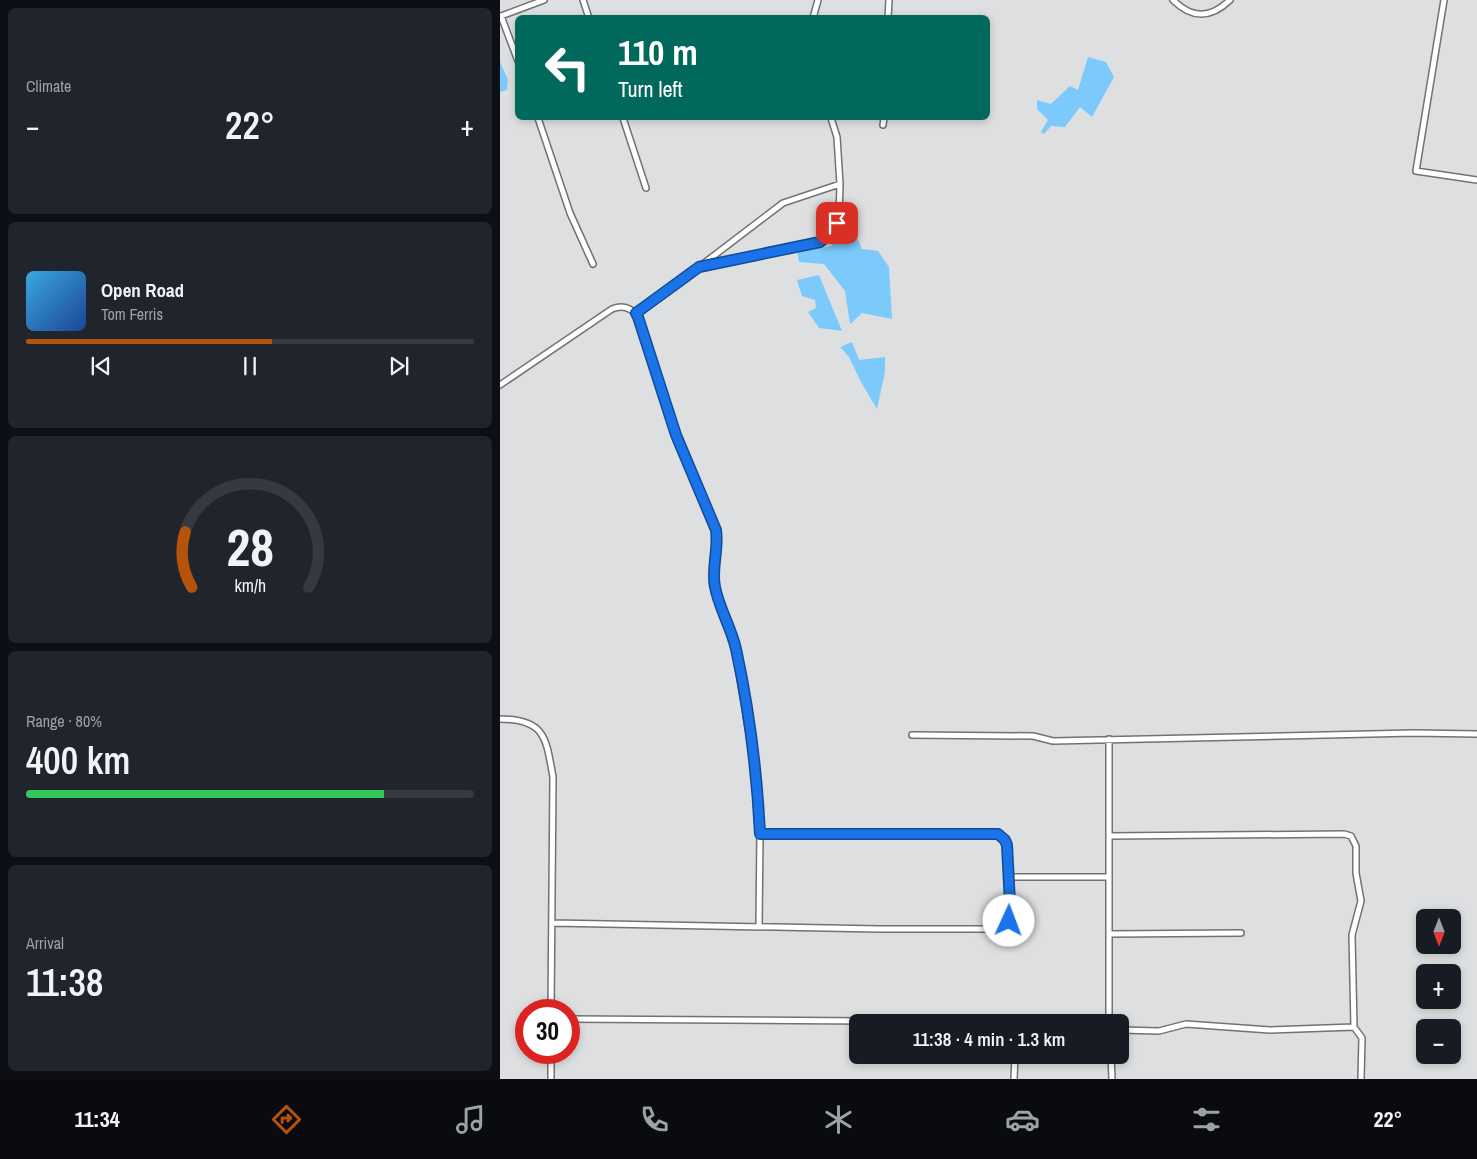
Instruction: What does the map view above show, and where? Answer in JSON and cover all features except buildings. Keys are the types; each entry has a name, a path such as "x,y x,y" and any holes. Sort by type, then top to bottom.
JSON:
{"street":[{"path":"515,53 502,16 544,0"},
{"path":"582,0 588,15"},
{"path":"814,15 818,0"},
{"path":"888,15 889,0"},
{"path":"1173,0 1182,10 1201,15 1214,13 1230,0"},
{"path":"1444,0 1416,171 1477,180"},
{"path":"539,120 570,213 593,264"},
{"path":"624,120 646,188"},
{"path":"699,267 824,240 832,233 837,223 840,184 836,137 832,120"},
{"path":"883,125 884,120"},
{"path":"636,313 783,202 840,184"},
{"path":"500,385 612,309 622,307 636,313 676,435 716,530 717,546 714,585 736,647 757,782 760,834 759,926"},
{"path":"500,718 513,718 528,722 536,727 545,739 553,777 551,999"},
{"path":"912,735 1033,736 1053,741 1414,733 1477,734"},
{"path":"1109,739 1109,1014"},
{"path":"553,923 878,929 999,928 1007,924 1010,917 1007,845 1005,840 998,834 760,834"},
{"path":"1109,836 1344,834 1351,836 1356,846 1356,872 1361,901 1352,935 1354,1027 1362,1038 1361,1079"},
{"path":"1009,877 1109,877"},
{"path":"1110,934 1241,933"},
{"path":"580,1019 849,1021"},
{"path":"1129,1030 1159,1031 1186,1024 1270,1030 1354,1027"},
{"path":"551,1064 551,1079"},
{"path":"1014,1064 1014,1079"},
{"path":"1111,1064 1112,1079"}],"water":[{"path":"1088,57 1106,62 1114,77 1092,117 1080,107 1065,127 1051,126 1044,134 1041,132 1048,120 1037,109 1037,100 1051,104 1070,86 1078,90"},
{"path":"500,62 508,80 507,90 500,92"},
{"path":"838,225 852,226 862,249 878,251 889,267 892,319 862,313 850,324 845,291 824,264 799,262 797,251 832,246"},
{"path":"819,275 842,331 819,328 808,312 816,308 815,300 802,296 797,280"},
{"path":"852,342 859,360 885,357 885,372 877,409 849,357 840,347"}],"route":[{"path":"837,223 828,238 820,242 699,267 636,313 676,435 716,530 717,546 714,585 736,647 759,797 760,834 998,834 1002,836 1007,845 1009,921"}]}
